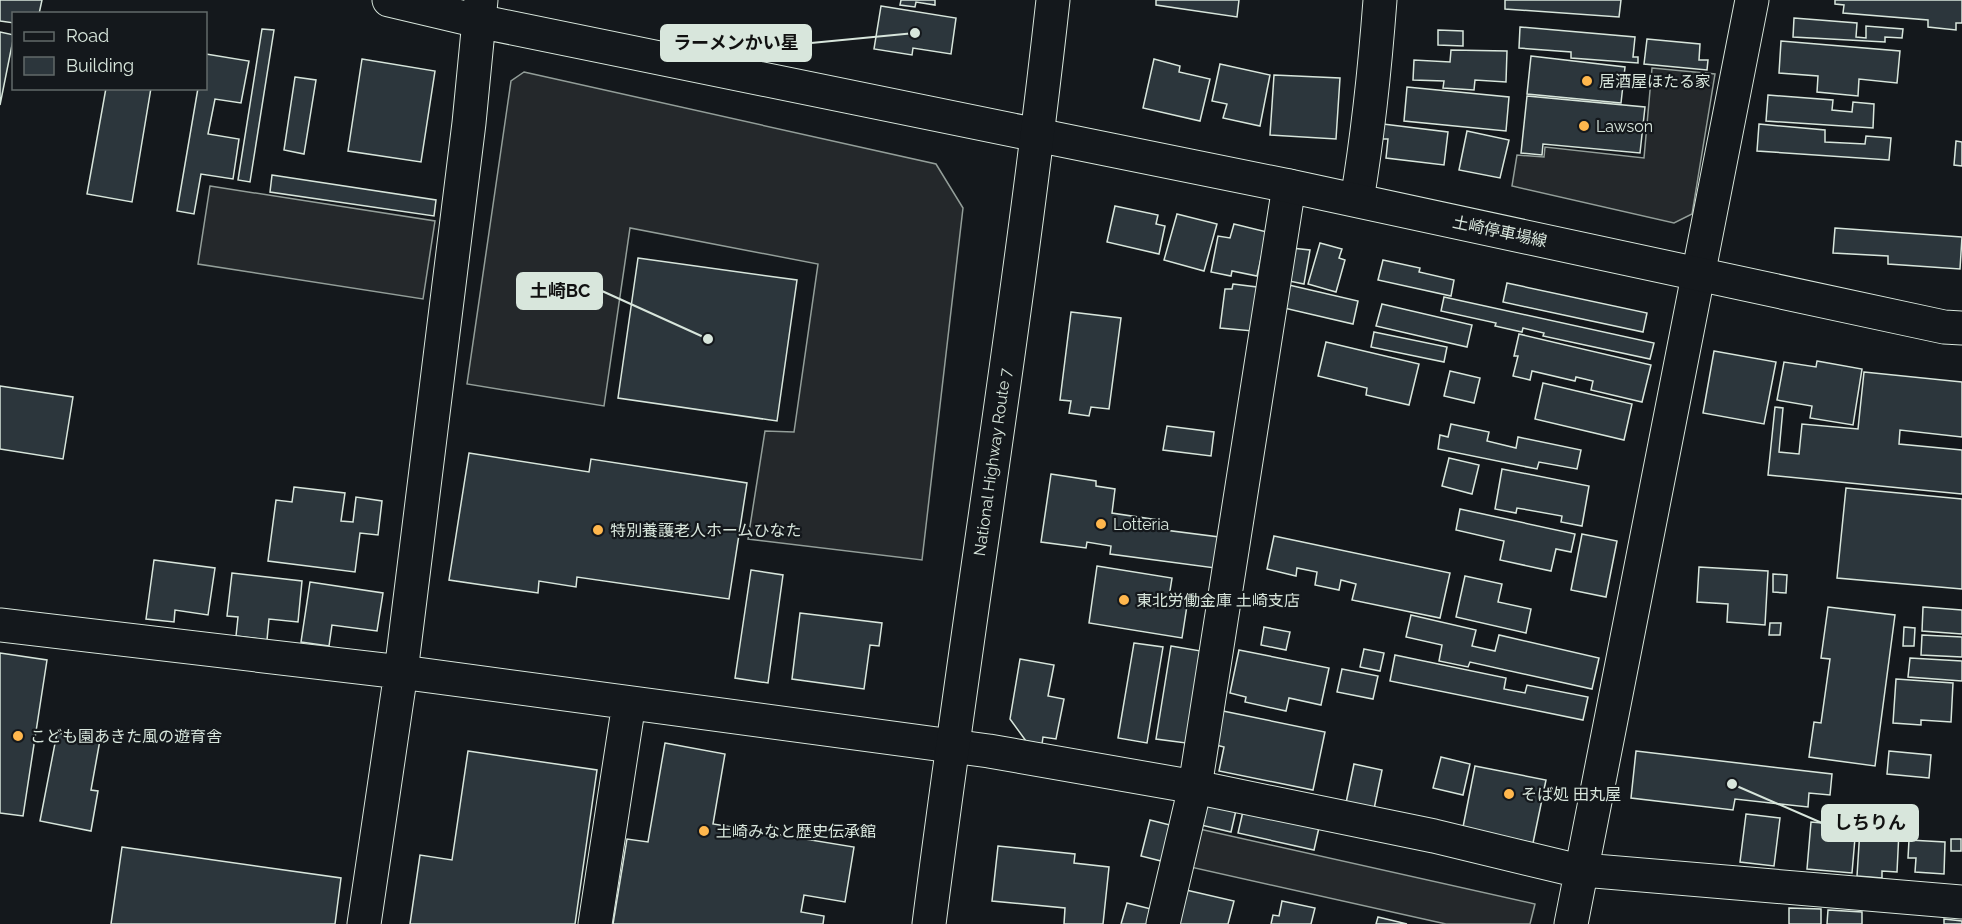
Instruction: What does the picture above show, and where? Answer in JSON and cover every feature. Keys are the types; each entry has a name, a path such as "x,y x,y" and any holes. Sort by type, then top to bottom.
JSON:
{"main road":[{"name":"土崎停車場線","path":"389,0 479,10 1037,135 1356,200 1944,327 1962,328"},
{"name":"National Highway Route 7","path":"929,924 951,746 1028,212 1053,0"},
{"path":"1356,200 1363,166 1380,0"},
{"path":"1571,924 1752,0"},
{"path":"364,924 401,672 468,135 479,10"},
{"path":"1163,924 1195,787 1289,186"},
{"path":"0,625 401,672 951,746 1195,787 1434,836 1581,870 1918,911 1962,902"},
{"path":"595,924 629,703"}],"shaded area":[{"path":"1652,68 1715,74 1692,214 1674,223 1512,186 1517,155 1544,157 1545,147 1644,158"},
{"path":"524,72 936,164 963,208 922,560 748,539 765,431 794,432 818,264 630,228 604,406 467,384 511,81"},
{"path":"210,186 435,221 423,299 198,264"},
{"path":"1195,828 1535,904 1530,924 1446,924 1186,866"}],"building":[{"path":"0,0 42,0 39,12 12,12 12,23 0,21"},
{"path":"901,0 935,0 935,5 916,2 915,7 900,5"},
{"path":"1156,0 1239,0 1237,17 1156,5"},
{"path":"1505,0 1621,0 1619,17 1505,9"},
{"path":"1835,0 1962,0 1962,23 1956,23 1956,30 1928,27 1928,20 1843,13 1844,5 1835,4"},
{"path":"881,6 956,18 951,54 913,48 912,55 874,49"},
{"path":"1794,18 1857,23 1856,37 1866,38 1866,26 1903,29 1902,38 1885,37 1885,42 1793,37"},
{"path":"1520,27 1635,37 1633,57 1638,57 1638,63 1571,58 1571,52 1519,48"},
{"path":"262,29 274,30 250,182 238,180"},
{"path":"1438,30 1463,31 1463,46 1438,45"},
{"path":"0,32 12,35 12,45 0,105"},
{"path":"1647,39 1700,44 1699,60 1708,60 1707,70 1644,64"},
{"path":"1781,41 1900,51 1897,83 1859,79 1858,96 1817,92 1818,76 1779,73"},
{"path":"1451,50 1507,51 1506,82 1475,80 1474,90 1443,88 1444,81 1413,80 1414,60 1450,62"},
{"path":"207,54 249,61 241,103 215,99 208,134 239,139 233,179 201,174 194,214 177,211 198,90 207,90"},
{"path":"1531,56 1625,67 1621,103 1527,94"},
{"path":"362,59 435,71 421,162 348,151"},
{"path":"1154,59 1180,66 1179,72 1210,79 1200,121 1143,108"},
{"path":"1220,64 1270,75 1260,126 1223,118 1227,104 1212,101"},
{"path":"1274,75 1340,78 1336,139 1270,135"},
{"path":"295,77 316,80 304,154 284,150"},
{"path":"1407,87 1509,97 1506,131 1404,121"},
{"path":"106,90 151,90 132,202 87,194"},
{"path":"1768,95 1833,100 1832,110 1852,112 1853,102 1874,104 1873,128 1766,121"},
{"name":"Lawson","path":"1527,96 1645,107 1640,153 1543,144 1542,155 1521,153"},
{"path":"1383,124 1448,132 1444,165 1386,158 1388,139 1381,139"},
{"path":"1759,124 1825,130 1825,142 1865,144 1866,136 1891,138 1889,160 1757,151"},
{"path":"1467,131 1509,140 1500,178 1459,170"},
{"path":"1956,141 1962,142 1962,166 1954,165"},
{"path":"272,175 436,200 434,216 270,192"},
{"path":"1115,206 1158,215 1156,224 1165,226 1159,254 1107,242"},
{"path":"1177,214 1217,224 1204,271 1164,260"},
{"path":"1234,224 1267,232 1257,276 1232,271 1231,276 1211,272 1218,236 1230,238"},
{"path":"1835,228 1962,237 1960,269 1888,264 1888,256 1833,253"},
{"path":"1320,243 1342,249 1339,258 1345,260 1336,292 1308,284"},
{"path":"1291,248 1310,250 1304,284 1289,281"},
{"path":"638,258 797,280 777,421 618,398"},
{"path":"1383,260 1420,268 1419,272 1454,280 1451,296 1378,280"},
{"path":"1507,283 1647,313 1643,332 1503,302"},
{"path":"1233,284 1257,287 1253,331 1220,328 1225,289 1232,289"},
{"path":"1289,285 1358,301 1353,324 1284,308"},
{"path":"1444,297 1654,343 1650,359 1543,336 1544,333 1523,328 1522,332 1495,326 1496,323 1441,311"},
{"path":"1382,304 1472,325 1467,347 1376,326"},
{"path":"1071,312 1121,318 1109,409 1091,407 1089,416 1069,413 1071,401 1060,400"},
{"path":"1374,332 1447,347 1444,362 1371,347"},
{"path":"1519,334 1651,365 1642,402 1591,390 1593,381 1576,377 1575,381 1532,371 1530,380 1513,376 1518,356 1514,356"},
{"path":"1326,342 1419,364 1409,405 1366,395 1367,388 1318,376"},
{"path":"1714,351 1776,362 1764,424 1703,413"},
{"path":"1817,361 1862,369 1853,425 1810,418 1812,406 1777,400 1784,362 1816,367"},
{"path":"1450,371 1480,378 1474,403 1444,396"},
{"path":"1864,372 1962,382 1962,437 1900,430 1899,444 1962,450 1962,494 1768,475 1775,407 1783,408 1779,452 1799,454 1802,424 1858,429"},
{"path":"1543,383 1632,404 1624,440 1535,419"},
{"path":"0,386 73,397 63,459 0,449"},
{"path":"1451,424 1489,432 1487,441 1516,448 1518,437 1581,450 1577,469 1539,462 1537,469 1438,449 1440,435 1448,437"},
{"path":"1167,426 1214,432 1211,456 1163,450"},
{"name":"特別養護老人ホームひなた","path":"469,453 589,472 591,459 747,483 729,599 577,577 576,587 539,581 538,593 449,580"},
{"path":"1449,458 1479,465 1472,494 1442,486"},
{"path":"1502,469 1589,486 1582,526 1561,522 1562,516 1517,508 1516,513 1495,509"},
{"name":"Lotteria","path":"1051,474 1096,481 1096,486 1115,489 1112,513 1158,520 1157,529 1219,537 1215,568 1110,554 1111,546 1087,542 1086,548 1041,542"},
{"path":"294,487 345,493 341,521 353,522 356,497 382,501 378,535 360,533 355,572 268,561 276,500 292,502"},
{"path":"1846,488 1962,499 1962,589 1837,578"},
{"path":"1460,509 1575,534 1571,552 1556,549 1551,571 1500,560 1504,541 1456,530"},
{"path":"1582,534 1617,541 1606,597 1571,590"},
{"path":"1274,536 1450,573 1440,618 1352,600 1356,584 1341,580 1339,590 1315,585 1317,572 1297,568 1296,576 1267,569"},
{"path":"154,560 215,568 208,615 175,610 174,622 146,619"},
{"path":"1097,566 1172,578 1169,597 1188,599 1182,638 1089,623"},
{"path":"1699,567 1768,571 1765,625 1727,622 1728,604 1697,602"},
{"path":"751,570 783,575 768,683 735,678"},
{"path":"232,573 302,581 298,622 269,619 267,640 236,636 238,617 227,616"},
{"path":"1773,574 1787,575 1786,593 1773,592"},
{"path":"1465,576 1502,584 1498,602 1531,609 1526,633 1456,617"},
{"path":"310,582 383,593 377,631 332,625 329,646 301,642"},
{"path":"1828,607 1895,615 1875,766 1809,757 1814,722 1821,723 1830,659 1821,658"},
{"path":"1923,607 1962,610 1962,634 1922,631"},
{"path":"800,613 882,623 879,646 870,645 864,689 792,679"},
{"path":"1411,615 1476,630 1472,646 1495,651 1499,635 1599,658 1592,689 1470,662 1468,667 1439,661 1442,645 1406,637"},
{"path":"1770,623 1781,623 1780,635 1769,635"},
{"path":"1264,627 1290,632 1286,650 1261,645"},
{"path":"1904,627 1915,628 1914,646 1903,646"},
{"path":"1922,635 1962,637 1962,657 1921,655"},
{"path":"1134,643 1163,647 1147,743 1118,738"},
{"path":"1171,646 1201,651 1186,743 1156,739"},
{"path":"1364,649 1384,653 1380,671 1360,667"},
{"path":"1239,650 1329,668 1321,705 1289,698 1286,711 1245,702 1246,697 1230,693"},
{"name":"こども園あきた風の遊育舎","path":"0,653 47,660 23,816 0,813"},
{"path":"1395,655 1506,678 1504,689 1525,693 1527,685 1588,697 1583,720 1390,681"},
{"path":"1910,658 1962,661 1962,681 1908,677"},
{"path":"1020,659 1054,665 1048,696 1064,699 1056,739 1043,737 1042,744 1026,741 1010,719"},
{"path":"1342,669 1378,676 1373,699 1337,692"},
{"path":"1896,679 1953,683 1951,722 1921,720 1921,725 1893,723"},
{"path":"1223,711 1325,732 1313,790 1219,771 1224,747 1216,745"},
{"path":"57,733 100,740 91,790 98,791 91,831 40,821"},
{"name":"土崎みなと歴史伝承館","path":"665,743 725,754 713,824 854,847 845,902 804,895 801,912 824,916 823,924 613,924 627,839 648,842"},
{"path":"468,751 597,770 575,924 410,924 420,855 452,860"},
{"path":"1636,751 1832,774 1830,795 1809,793 1808,807 1735,799 1733,810 1631,798"},
{"path":"1889,751 1931,755 1929,778 1887,774"},
{"path":"1441,757 1470,764 1463,795 1433,788"},
{"path":"1354,764 1382,770 1374,809 1346,803"},
{"path":"1475,766 1546,780 1533,843 1463,827"},
{"path":"1207,799 1237,806 1231,832 1201,825"},
{"path":"1244,807 1320,823 1314,850 1238,833"},
{"path":"1746,814 1780,818 1774,866 1740,862"},
{"path":"1150,820 1174,826 1165,862 1141,856"},
{"path":"1811,822 1856,826 1852,873 1807,869"},
{"path":"1860,829 1899,831 1897,872 1882,871 1882,878 1857,876"},
{"path":"1951,839 1961,839 1961,851 1951,851"},
{"path":"1909,840 1945,842 1944,874 1915,872 1916,858 1908,858"},
{"path":"998,846 1075,854 1074,863 1109,867 1103,924 1064,924 1065,908 992,901"},
{"path":"122,847 341,878 335,924 111,924"},
{"path":"1186,890 1234,901 1228,924 1178,924"},
{"path":"1282,901 1315,908 1311,924 1271,924 1273,915 1279,916"},
{"path":"1127,903 1155,910 1151,924 1121,924"},
{"path":"1789,908 1821,909 1821,924 1789,924"},
{"path":"1828,910 1862,912 1862,924 1827,924"},
{"path":"1378,917 1407,924 1376,924"},
{"path":"1944,919 1962,921 1962,924 1944,924"}],"place":[{"name":"ラーメンかい星","path":"915,33"},
{"name":"居酒屋ほたる家","path":"1587,81"},
{"name":"Lawson","path":"1584,126"},
{"name":"土崎BC","path":"708,339"},
{"name":"Lotteria","path":"1101,524"},
{"name":"特別養護老人ホームひなた","path":"598,530"},
{"name":"東北労働金庫 土崎支店","path":"1124,600"},
{"name":"こども園あきた風の遊育舎","path":"18,736"},
{"name":"しちりん","path":"1732,784"},
{"name":"そば処 田丸屋","path":"1509,794"},
{"name":"土崎みなと歴史伝承館","path":"704,831"}]}
